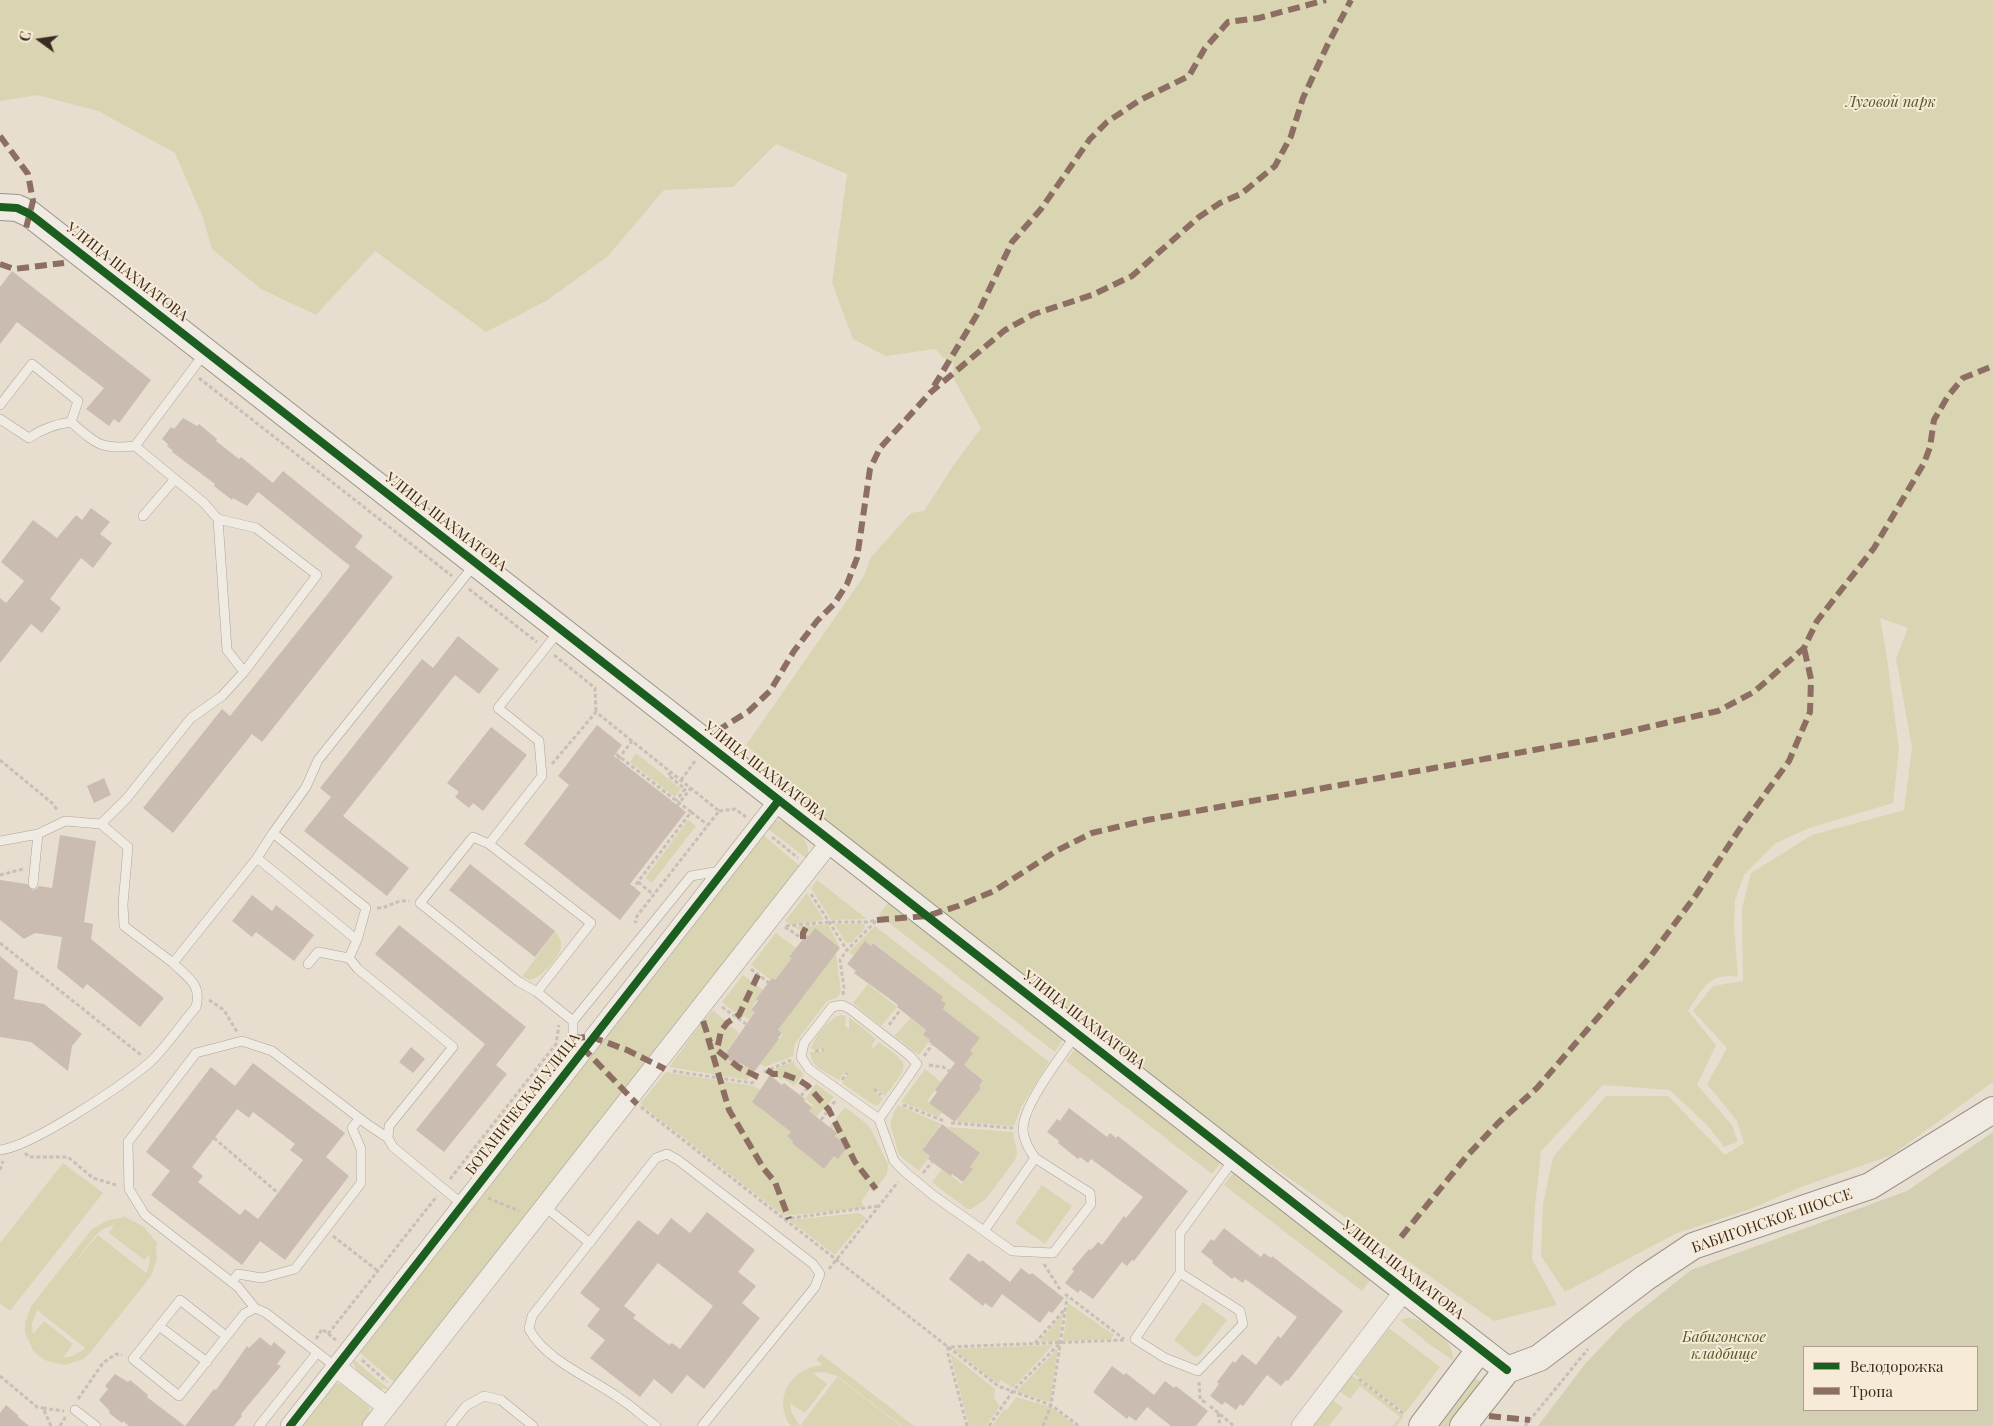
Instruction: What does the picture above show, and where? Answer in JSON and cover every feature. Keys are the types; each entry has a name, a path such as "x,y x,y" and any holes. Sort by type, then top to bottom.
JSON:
{"street":[{"name":"УЛИЦА ШАХМАТОВА","path":"0,207 17,208 30,214 200,359 476,563 553,639 779,800 1507,1370"},
{"name":"БОТАНИЧЕСКАЯ УЛИЦА","path":"290,1426 573,1061 779,800"},
{"path":"372,1426 831,841"},
{"name":"БАБИГОНСКОЕ ШОССЕ","path":"1507,1370 1539,1358 1645,1278 1693,1246 1870,1186 1993,1110"},
{"path":"1301,1426 1406,1290"},
{"path":"1413,1420 1480,1349"},
{"path":"336,1367 387,1407"},
{"path":"1463,1426 1507,1370"}],"lane":[{"path":"135,446 200,359"},
{"path":"0,405 32,364 78,400 72,422"},
{"path":"0,419 29,438 40,431 59,424 72,422"},
{"path":"72,422 95,443 115,448 135,446 204,503 218,519 256,528 317,575 244,672 222,696 191,718 127,798 101,824"},
{"path":"143,516 175,479"},
{"path":"218,519 227,650 244,672"},
{"path":"173,963 257,858 306,787 318,760 476,563"},
{"path":"489,844 542,776 539,741 498,708 553,639"},
{"path":"0,841 38,834 65,821 101,824 128,847 123,904 124,926 173,963 195,984 199,996 196,1007 150,1062 57,1125 20,1144 0,1150"},
{"path":"274,833 366,908 357,940 349,958"},
{"path":"33,884 38,834"},
{"path":"537,992 591,923 489,844 473,837 420,903 519,982 537,992 573,1021"},
{"path":"257,858 357,940"},
{"path":"573,1061 573,1021 691,876 723,870"},
{"path":"308,964 318,952 349,958 358,970 453,1047 389,1126 388,1138"},
{"path":"879,1119 917,1064 910,1056 850,1009 842,1005 832,1007 804,1043 801,1057 809,1069 879,1119 894,1161 934,1196 1012,1251 1053,1253 1092,1204 1090,1193 1035,1158 1026,1144 1023,1129 1027,1110 1078,1033"},
{"path":"336,1367 266,1313 255,1308 238,1287 145,1215 128,1189 128,1142 196,1053 242,1042 272,1051 359,1119 388,1138 393,1147 462,1204"},
{"path":"232,1282 238,1274 262,1278 295,1269 361,1183 362,1149 352,1128 359,1119"},
{"path":"656,1426 618,1397 572,1369 534,1340 529,1329 532,1316 656,1158 667,1154 678,1160 813,1264 820,1274 815,1287 702,1426"},
{"path":"1180,1273 1240,1311 1243,1324 1198,1371 1164,1358 1136,1338 1180,1273 1180,1233 1235,1157"},
{"path":"984,1231 1035,1158"},
{"path":"545,1207 590,1243"},
{"path":"226,1336 180,1300 133,1359 180,1396 244,1314 255,1308"},
{"path":"159,1326 207,1362"},
{"path":"259,1426 317,1353"},
{"path":"450,1426 466,1406 484,1396 501,1400 533,1426"},
{"path":"76,1406 96,1426"}],"path":[{"path":"200,359 197,377 460,583 553,639 595,688 596,712"},
{"path":"632,741 618,756 708,826"},
{"path":"681,780 700,755"},
{"path":"0,760 52,803"},
{"path":"671,772 668,775 685,789 677,803"},
{"path":"677,803 691,788"},
{"path":"720,811 735,809 752,821"},
{"path":"634,887 691,812"},
{"path":"772,836 805,863"},
{"path":"0,874 35,865"},
{"path":"638,882 654,895"},
{"path":"808,888 847,950"},
{"path":"366,908 382,908 400,900 420,903"},
{"path":"793,926 877,920 847,950 840,960 844,988 842,1005"},
{"path":"784,926 803,940"},
{"path":"0,944 150,1062"},
{"path":"746,966 768,983"},
{"path":"214,1002 224,1010 242,1042"},
{"path":"717,1003 746,1024"},
{"path":"764,1072 801,1057"},
{"path":"917,1064 943,1067 949,1071"},
{"path":"664,1069 752,1083 760,1076"},
{"path":"821,1120 842,1092"},
{"path":"891,1100 944,1121"},
{"path":"637,1104 998,1386 1051,1405 1079,1426"},
{"path":"951,1123 1023,1129"},
{"path":"214,1138 278,1193"},
{"path":"29,1157 68,1158 93,1178 128,1189"},
{"path":"820,1274 837,1261 905,1172"},
{"path":"480,1195 521,1211"},
{"path":"784,1220 880,1206"},
{"path":"325,1230 378,1271"},
{"path":"1038,1253 1061,1291"},
{"path":"1043,1426 1051,1405 1066,1308 1066,1296 1125,1340"},
{"path":"1035,1344 1066,1308"},
{"path":"948,1347 1136,1338"},
{"path":"989,1426 1012,1392 1061,1343"},
{"path":"948,1347 948,1354 968,1426"},
{"path":"0,1376 37,1408 70,1411 76,1406 103,1363 111,1356 120,1354"},
{"path":"355,1354 393,1387"},
{"path":"1198,1371 1200,1399 1206,1403"},
{"path":"1358,1378 1413,1420"},
{"path":"1525,1426 1557,1390"},
{"path":"1210,1406 1234,1426"},
{"path":"43,1408 51,1426"},
{"path":"1218,1413 1220,1426"}],"green space":[{"name":"Луговой парк","path":"0,0 1993,0 1993,1082 1892,1155 1801,1187 1748,1210 1677,1233 1565,1292 1541,1256 1543,1204 1553,1157 1606,1096 1668,1096 1725,1155 1744,1143 1737,1121 1707,1084 1727,1048 1693,1011 1713,986 1743,981 1742,908 1751,873 1812,835 1904,810 1912,748 1896,658 1908,628 1880,618 1899,749 1893,803 1809,828 1776,843 1744,875 1735,900 1734,925 1738,977 1720,977 1707,984 1688,1011 1716,1045 1697,1085 1732,1125 1738,1142 1724,1147 1708,1126 1670,1090 1603,1085 1541,1151 1532,1259 1557,1305 1494,1321 1220,1130 817,813 801,793 746,745 864,576 871,557 911,513 924,511 953,466 981,428 953,377 953,363 944,358 935,349 886,356 853,339 832,283 847,174 776,144 733,187 664,190 607,257 546,301 486,332 375,251 316,315 261,289 212,249 203,218 175,153 98,111 37,95 0,101"},
{"path":"636,753 681,789 675,797 630,762"},
{"path":"688,820 696,826 652,883 645,878"},
{"path":"775,820 788,824 800,833 807,846 807,859 767,828"},
{"path":"762,834 801,867 397,1383 393,1381 358,1351"},
{"path":"817,880 867,919 831,920 811,888"},
{"path":"807,893 824,920 791,925 785,921"},
{"path":"888,903 1063,1039 1055,1052 879,915"},
{"path":"828,924 840,948 815,928 809,936 794,927"},
{"path":"834,924 864,924 865,928 851,943 846,943"},
{"path":"875,926 1049,1062 1021,1107 1014,1126 958,1122 957,1120 981,1088 979,1086 983,1079 964,1065 973,1053 970,1051 980,1038 943,1009 946,1005 941,1000 942,997 874,943 871,946 866,942 854,956 849,952"},
{"path":"555,931 560,938 561,944 554,961 534,979 530,980 522,977"},
{"path":"776,933 796,948 790,956 792,958 775,980 772,978 771,980 751,965"},
{"path":"836,953 841,992 837,998 827,1001 795,1043 793,1056 765,1067 760,1064 783,1034 778,1030"},
{"path":"743,975 763,990 751,1009 758,1014 752,1022 744,1016 742,1018 722,1002"},
{"path":"868,984 897,1007 881,1026 853,1003"},
{"path":"713,1010 739,1033 724,1056 738,1067 741,1063 754,1072 747,1080 669,1067"},
{"path":"841,1015 846,1016 845,1026 849,1029 849,1017 876,1039 871,1047 874,1048 879,1042 902,1061 903,1071 885,1096 875,1088 873,1090 883,1099 878,1105 874,1105 842,1083 848,1074 845,1072 839,1080 817,1066 811,1058 810,1052 822,1052 825,1049 811,1049 819,1034 827,1024"},
{"path":"911,1018 926,1030 923,1035 930,1040 919,1055 894,1036"},
{"path":"1075,1049 1221,1162 1212,1174 1066,1061"},
{"path":"794,1061 795,1066 804,1074 794,1086 783,1078 781,1080 770,1071"},
{"path":"925,1069 941,1082 927,1101 942,1112 939,1117 901,1102"},
{"path":"666,1072 754,1086 761,1091 752,1102 791,1132 788,1136 793,1141 792,1143 824,1169 834,1156 848,1146 835,1136 837,1133 829,1127 845,1107 867,1124 872,1131 888,1164 887,1174 874,1192 870,1189 861,1202 864,1205 861,1208 784,1216 640,1104"},
{"path":"816,1084 834,1097 816,1117 809,1111 813,1105 805,1099"},
{"path":"898,1105 941,1124 922,1150 930,1156 919,1171 899,1155 890,1124"},
{"path":"949,1127 1013,1132 1017,1153 1015,1160 986,1199 971,1209 967,1209 932,1182 942,1169 962,1184 973,1169 970,1167 980,1153"},
{"name":"Бабигонское кладбище","path":"1993,1132 1993,1426 1538,1426 1585,1364 1623,1324 1691,1270 1907,1191"},
{"path":"63,1163 103,1193 10,1311 0,1303 0,1243"},
{"path":"1233,1173 1371,1279 1362,1291 1224,1185"},
{"path":"1042,1185 1072,1206 1045,1244 1015,1223"},
{"path":"859,1213 866,1218 835,1255 789,1220"},
{"path":"123,1216 143,1226 158,1244 156,1246 157,1259 151,1276 90,1353 83,1359 65,1365 47,1361 33,1350 25,1333 25,1323 31,1306 92,1229 108,1220","holes":["114,1225 109,1233 144,1260 150,1254 146,1273 98,1235 67,1272 97,1234 103,1229","37,1310 85,1348 85,1349 72,1356 63,1358 73,1344 44,1321 33,1334 32,1324"]},
{"path":"1203,1302 1227,1320 1199,1356 1194,1356 1174,1340"},
{"path":"1068,1303 1114,1335 1111,1339 1063,1341"},
{"path":"1063,1313 1059,1341 1039,1342"},
{"path":"1407,1318 1422,1322 1438,1331 1449,1345 1453,1360 1429,1344 1400,1320"},
{"path":"1389,1328 1440,1367 1405,1413 1354,1374"},
{"path":"1053,1345 1013,1388 1001,1380 998,1384 953,1349"},
{"path":"1058,1348 1050,1402 1018,1392 1017,1391"},
{"path":"950,1353 995,1389 994,1398 1000,1406 986,1426 969,1426"},
{"path":"821,1354 914,1426 902,1426 837,1376 823,1372 813,1373 827,1384 805,1413 790,1403 792,1413 800,1426 791,1426 785,1416 784,1395 794,1378 812,1367 823,1365 816,1360"},
{"path":"353,1359 389,1389 380,1389 363,1376 356,1368"},
{"path":"1352,1375 1404,1416 1396,1426 1393,1426 1400,1417 1360,1386 1350,1399 1340,1391"},
{"path":"837,1377 901,1426 800,1426"},
{"path":"1474,1378 1480,1381 1480,1387 1450,1426 1435,1426"},
{"path":"341,1383 369,1406 370,1416 362,1426 299,1426 335,1384"},
{"path":"1016,1397 1051,1407 1076,1426 992,1426 1004,1409 1007,1410"},
{"path":"1333,1400 1343,1408 1329,1426 1313,1426"}],"building":[{"path":"12,271 151,380 119,423 114,419 109,426 86,409 104,388 17,322 0,344 0,287"},
{"path":"183,418 197,426 199,424 217,439 216,441 239,459 241,457 273,483 283,471 363,536 355,547 393,577 262,742 252,734 173,833 143,808 222,709 230,716 350,566 258,492 247,506 233,498 232,500 214,486 215,484 172,452 167,446 168,444 162,439 171,427 174,429"},
{"path":"91,508 110,522 100,534 112,543 93,568 81,558 50,599 61,608 42,633 31,624 0,663 0,598 6,603 24,581 1,562 33,520 57,538 76,515 82,520"},
{"path":"458,636 499,669 479,694 455,675 343,816 409,868 387,896 304,831 331,797 320,788 422,659 433,668"},
{"path":"597,725 622,745 614,756 686,812 630,884 641,893 620,920 524,844 569,785 558,776"},
{"path":"491,727 527,755 483,811 473,803 469,808 455,797 459,792 447,783"},
{"path":"104,778 111,795 94,803 87,786"},
{"path":"60,835 96,841 84,922 93,924 91,939 164,998 140,1027 87,984 83,989 57,968 62,937 35,933 24,939 0,920 0,880 27,884 32,890 39,886 52,888"},
{"path":"470,864 555,931 535,957 449,890"},
{"path":"252,895 272,911 276,905 314,935 294,961 256,932 252,937 232,921"},
{"path":"399,925 526,1027 496,1065 507,1074 444,1152 416,1130 485,1044 375,954"},
{"path":"815,928 840,948 778,1030 782,1033 779,1039 754,1072 741,1063 738,1067 724,1056 755,1012 751,1010 758,1001 756,999 772,978 775,980 792,958 789,957 806,935 809,936"},
{"path":"865,941 871,946 873,943 943,997 941,1000 946,1004 943,1009 980,1038 970,1051 973,1053 964,1065 983,1080 979,1086 981,1088 955,1122 929,1103 937,1092 935,1090 955,1063 929,1042 930,1040 923,1035 926,1030 897,1007 898,1005 854,973 856,971 847,964"},
{"path":"0,956 18,971 14,999 44,1004 82,1034 72,1046 68,1071 31,1042 0,1037"},
{"path":"411,1047 425,1059 413,1073 399,1062"},
{"path":"253,1063 345,1133 326,1157 349,1176 285,1260 260,1241 242,1265 151,1195 170,1171 146,1152 211,1067 235,1086","holes":["237,1109 249,1118 253,1112 295,1144 290,1150 303,1160 258,1219 245,1209 240,1215 198,1182 203,1176 192,1167"]},
{"path":"770,1075 805,1099 804,1101 812,1107 809,1111 837,1133 835,1136 848,1146 838,1159 834,1156 824,1169 792,1143 793,1141 787,1136 791,1132 752,1102"},
{"path":"1069,1108 1107,1137 1110,1133 1116,1138 1118,1136 1188,1191 1134,1261 1132,1260 1127,1266 1122,1262 1093,1299 1080,1290 1078,1293 1065,1283 1074,1271 1072,1269 1089,1249 1091,1250 1098,1242 1102,1245 1124,1216 1126,1218 1143,1197 1091,1159 1088,1163 1080,1157 1078,1159 1047,1132 1057,1119 1060,1121"},
{"path":"942,1124 980,1153 970,1167 973,1169 963,1182 952,1174 951,1176 928,1159 930,1156 922,1150"},
{"path":"707,1212 755,1250 738,1272 756,1286 742,1303 760,1318 704,1389 687,1375 672,1394 654,1379 640,1397 590,1358 605,1340 587,1326 600,1309 580,1293 638,1220 658,1235 671,1218 690,1233","holes":["658,1263 713,1306 680,1349 672,1343 669,1345 633,1318 636,1315 624,1306"]},
{"path":"1224,1228 1261,1257 1264,1253 1271,1258 1272,1256 1343,1311 1288,1381 1286,1380 1281,1386 1267,1375 1243,1406 1240,1404 1236,1410 1225,1402 1222,1405 1210,1396 1219,1384 1217,1382 1233,1361 1235,1363 1242,1354 1256,1365 1278,1336 1281,1338 1297,1317 1245,1279 1243,1283 1234,1277 1232,1279 1201,1252 1211,1239 1214,1241"},
{"path":"968,1253 980,1262 982,1260 1010,1282 1021,1268 1030,1275 1032,1273 1064,1298 1052,1313 1049,1311 1040,1323 1002,1294 992,1308 985,1303 983,1306 949,1279"},
{"path":"260,1337 271,1346 274,1342 286,1352 277,1364 281,1366 241,1414 242,1416 234,1426 185,1426 214,1389 216,1390 247,1346 249,1348"},
{"path":"1112,1366 1124,1375 1126,1373 1154,1395 1165,1381 1174,1388 1176,1386 1208,1411 1196,1426 1171,1426 1147,1407 1136,1421 1129,1416 1127,1419 1093,1392"},
{"path":"115,1374 128,1382 130,1380 148,1395 147,1397 185,1426 129,1426 123,1421 122,1423 109,1413 110,1411 99,1400 108,1389 105,1386"},
{"path":"6,1405 29,1426 0,1426 0,1413"}],"marked path":[{"path":"934,386 978,313 1012,242 1041,209 1090,139 1107,122 1140,100 1189,76 1205,48 1228,22 1259,18 1326,0"},
{"path":"717,731 749,711 770,691 794,651 817,621 834,604 847,584 857,558 870,469 880,448 931,392 1005,330 1034,314 1092,295 1132,276 1199,217 1220,203 1241,194 1275,166 1291,136 1303,98 1351,0"},
{"path":"0,136 28,174 33,201 25,232"},
{"path":"0,264 14,269 64,263"},
{"path":"877,920 927,916 958,906 994,891 1056,851 1092,833 1147,820 1600,738 1718,711 1754,692 1804,648 1817,621 1874,548 1924,463 1930,447 1934,420 1948,396 1963,378 1993,366"},
{"path":"1401,1237 1466,1157 1498,1123 1537,1088 1650,957 1696,895 1743,824 1789,761 1810,712 1811,679 1804,648"},
{"path":"803,939 803,933 808,924"},
{"path":"758,975 739,1015 727,1023 721,1031 717,1050 738,1067 758,1077"},
{"path":"703,1021 710,1042"},
{"path":"573,1038 592,1037 627,1050 665,1069"},
{"path":"708,1038 729,1110 764,1169 775,1182 789,1219"},
{"path":"582,1047 637,1104"},
{"path":"767,1070 773,1074 783,1074 799,1080 808,1086 829,1110 855,1162 876,1189"},
{"path":"1489,1416 1530,1420"}],"cycle path":[{"path":"0,207 17,208 30,214 1507,1370"},
{"path":"290,1426 779,800"}]}
